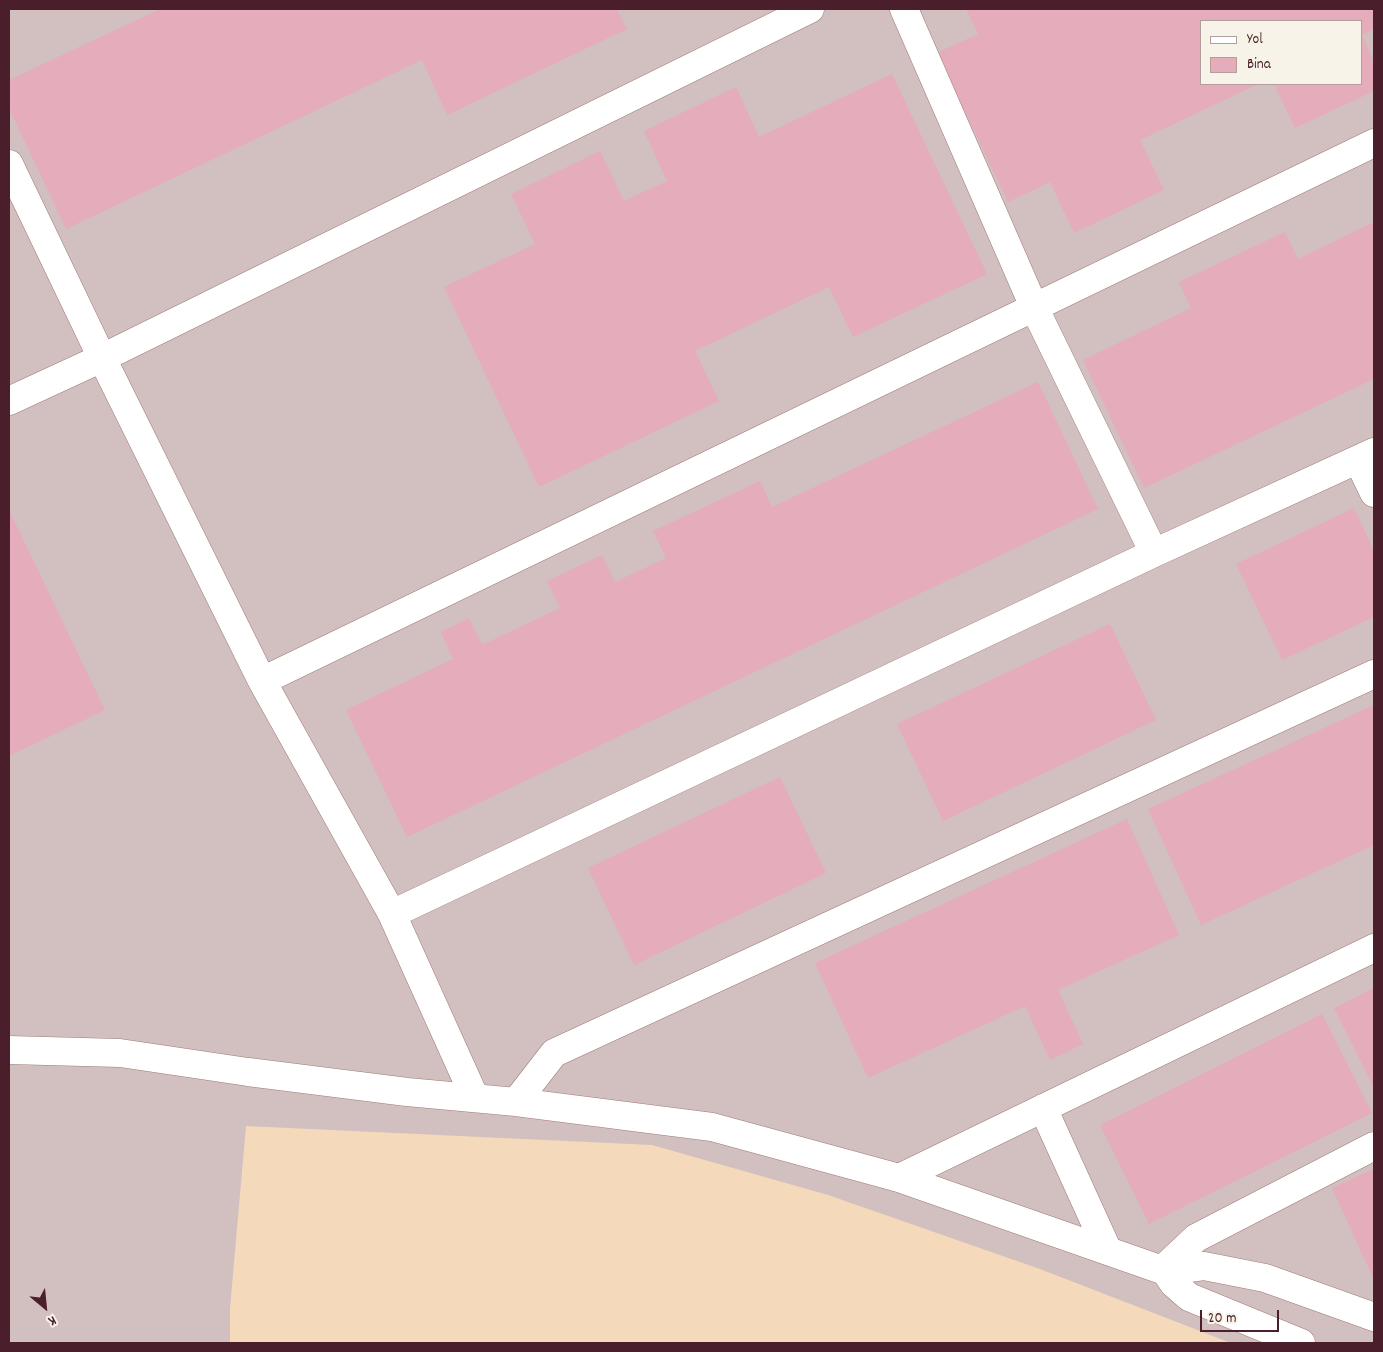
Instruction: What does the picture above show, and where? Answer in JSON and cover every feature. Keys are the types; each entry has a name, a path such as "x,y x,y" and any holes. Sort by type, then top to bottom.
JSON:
{"street":[{"path":"9,400 102,358 810,9"},
{"path":"904,9 1034,307 1154,553"},
{"path":"262,681 1374,143"},
{"path":"9,164 102,358 262,681 392,914 475,1098"},
{"path":"392,914 1154,553 1366,456 1374,493"},
{"path":"516,1102 554,1054 1374,674"},
{"path":"899,1178 1374,948"},
{"path":"9,1050 120,1053 248,1072 407,1092 516,1102 712,1127 899,1178 1163,1271 1204,1266 1265,1278 1374,1316"},
{"path":"1043,1108 1108,1251"},
{"path":"1163,1271 1196,1238 1374,1146"},
{"path":"1163,1271 1189,1297 1301,1343"}],"shaded area":[{"path":"9,9 1374,9 1374,1343 1231,1343 1040,1269 828,1195 652,1145 246,1126 230,1308 230,1343 9,1343"}],"building":[{"path":"160,9 617,9 627,29 447,115 422,60 66,229 9,108 9,80"},
{"path":"966,9 1374,9 1374,29 1363,34 1363,20 1200,20 1200,85 1256,85 1140,140 1164,190 1074,233 1050,182 1008,202 937,53 978,34"},
{"path":"1363,37 1374,62 1374,91 1295,128 1274,85 1363,85"},
{"path":"892,74 987,274 853,337 829,287 695,351 719,401 539,487 444,287 535,244 511,194 600,151 624,201 667,181 644,131 736,87 759,137"},
{"path":"1374,222 1374,379 1144,488 1083,360 1191,308 1179,282 1285,232 1298,259"},
{"path":"1038,382 1098,509 407,837 346,710 453,659 441,632 469,618 482,645 560,608 547,581 602,555 615,582 666,558 653,531 760,481 772,507"},
{"path":"1354,508 1374,551 1374,617 1282,660 1236,564"},
{"path":"9,510 105,710 9,756"},
{"path":"1110,624 1156,720 943,821 897,724"},
{"path":"1374,705 1374,845 1201,925 1148,809"},
{"path":"780,777 826,873 634,965 588,868"},
{"path":"1127,819 1179,935 1058,990 1083,1044 1050,1060 1025,1006 868,1078 815,963"},
{"path":"1374,988 1374,1088 1334,1008"},
{"path":"1322,1014 1372,1113 1149,1224 1100,1125"},
{"path":"1374,1169 1374,1280 1332,1188"}]}
